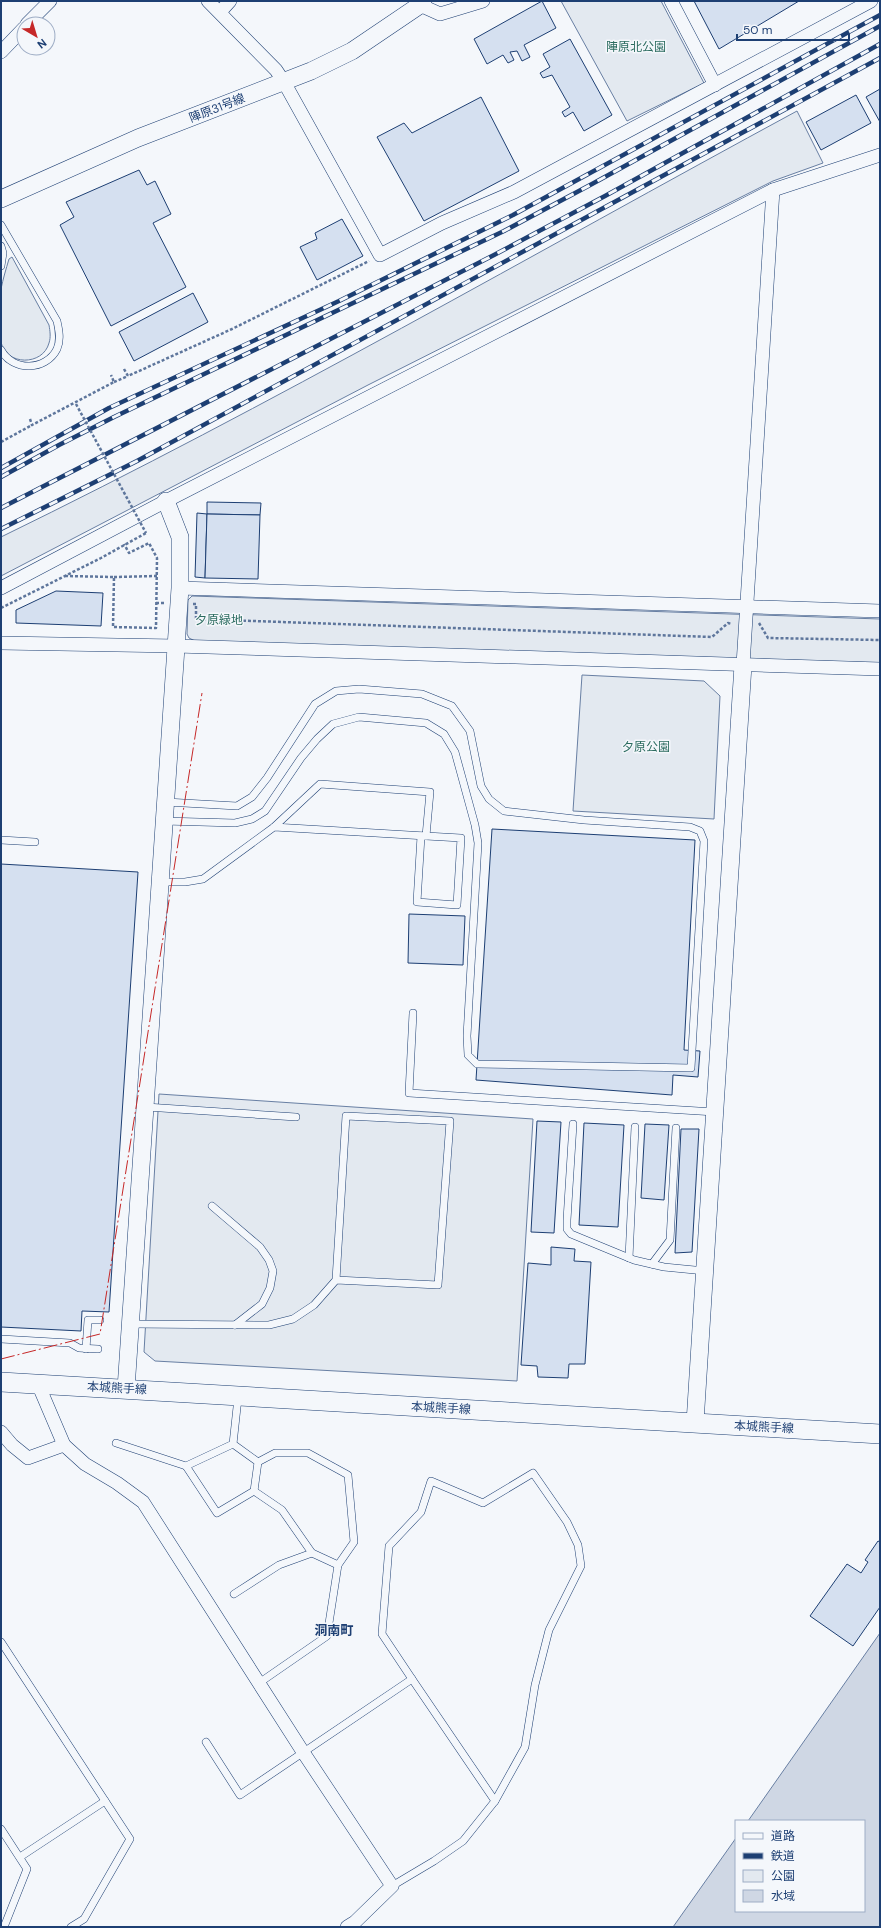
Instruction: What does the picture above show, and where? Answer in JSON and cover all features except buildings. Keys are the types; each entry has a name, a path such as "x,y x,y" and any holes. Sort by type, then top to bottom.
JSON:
{"main road":[{"name":"本城熊手線","path":"1,1370 238,1395 696,1417 880,1420"},
{"name":"本城熊手線","path":"1,1382 38,1384 127,1383 696,1417 880,1434"}],"street":[{"path":"36,16 50,1"},
{"path":"208,1 276,70 380,255 442,223 514,192 871,1"},
{"path":"220,12 230,1"},
{"path":"422,3 440,14 483,1"},
{"path":"671,1 715,85"},
{"name":"陣原31号線","path":"1,199 138,138 284,82 352,51 422,3"},
{"path":"1,52 16,36"},
{"path":"1,588 166,501 773,190 880,155"},
{"path":"696,1417 743,665 747,624 746,606 773,190"},
{"path":"127,1383 179,596 180,537 166,501"},
{"path":"179,596 746,606 880,611"},
{"path":"1,643 176,646 880,669"},
{"path":"38,1384 64,1445 85,1464 117,1483 143,1502 303,1752 392,1886 347,1927"},
{"path":"1,1432 12,1445 28,1458 64,1445"}],"lane":[{"path":"1,225 57,321 59,331 57,348 53,355 36,365 18,366 10,361 1,350"},
{"path":"1,246 3,253 1,266"},
{"path":"164,821 235,823 252,820 265,810 301,758 333,724 359,717 426,723 444,734 455,752 475,825 478,843 467,1036 468,1055 477,1064 691,1068 704,841 700,831 690,827 584,820 504,811 489,799 481,786 470,730 452,706 422,694 359,689 336,691 315,704 267,778 252,797 237,806 165,802"},
{"path":"160,882 186,882 203,879 274,827 320,784 430,792 423,836 417,902 457,905 461,838 423,836 274,827"},
{"path":"1,840 35,842"},
{"path":"413,1013 409,1093 715,1112"},
{"path":"146,1106 296,1117"},
{"path":"132,1324 269,1325 294,1318 314,1306 336,1280 346,1116 450,1121 438,1284 336,1280"},
{"path":"572,1124 567,1229 571,1234 629,1258 652,1264 705,1271"},
{"path":"629,1258 636,1127"},
{"path":"652,1264 670,1240 676,1128"},
{"path":"212,1206 260,1247 269,1260 273,1271 270,1288 262,1304 235,1325"},
{"path":"86,1349 88,1320 100,1320"},
{"path":"1,1339 70,1342 79,1348 98,1349"},
{"path":"233,1444 238,1395"},
{"path":"116,1443 186,1466 217,1513 254,1491"},
{"path":"233,1444 258,1462"},
{"path":"186,1466 233,1444"},
{"path":"258,1462 275,1453 308,1453 348,1476 354,1542 338,1565 327,1636 259,1683"},
{"path":"254,1491 258,1462"},
{"path":"392,1886 434,1861 463,1841 495,1801 525,1747 535,1685 549,1630 581,1566 578,1545 567,1522 533,1473 483,1503 431,1481 421,1512 389,1546 382,1634 495,1801"},
{"path":"254,1491 282,1510 312,1553 338,1565"},
{"path":"234,1594 279,1565 312,1553"},
{"path":"1,1642 130,1839 84,1919 71,1927"},
{"path":"206,1742 240,1795 412,1679"},
{"path":"20,1858 105,1801"},
{"path":"1,1829 27,1869 4,1927"}],"path":[{"path":"1,442 76,404 114,382 232,328 380,255"},
{"path":"124,369 128,376"},
{"path":"111,376 114,382"},
{"path":"1,608 101,558 146,533 76,404"},
{"path":"30,419 32,425"},
{"path":"114,577 113,627 156,628 157,558 149,543 128,553 124,544"},
{"path":"65,576 157,576"},
{"path":"156,603 179,596 196,604 196,619 712,637 728,624 760,623 768,638 880,640"}],"green space":[{"name":"陣原北公園","path":"561,1 661,1 704,83 627,121"},
{"path":"797,111 823,163 773,181 368,385 1,576 1,537 203,435 402,328"},
{"path":"12,257 49,325 50,338 45,351 40,356 32,359 17,359 10,356 4,350 1,342 1,289 9,259"},
{"name":"夕原緑地","path":"192,596 880,619 880,663 195,641 189,638 187,634 188,600"},
{"name":"夕原公園","path":"582,675 704,681 720,696 714,819 573,811"},
{"path":"159,1094 533,1119 517,1381 155,1361 144,1352"}],"water":[{"path":"880,1633 880,1927 673,1927 735,1839 735,1912 865,1912 865,1820 749,1820"}],"railway":[{"path":"1,468 109,408 339,301 513,215 880,15"},
{"path":"1,477 114,417 504,231 880,26"},
{"path":"1,508 494,255 605,196 880,44"},
{"path":"1,529 137,461 880,58"}],"power":[{"path":"1,1359 100,1334 202,693"}],"district":[{"name":"洞南町","path":"334,1630"}]}
